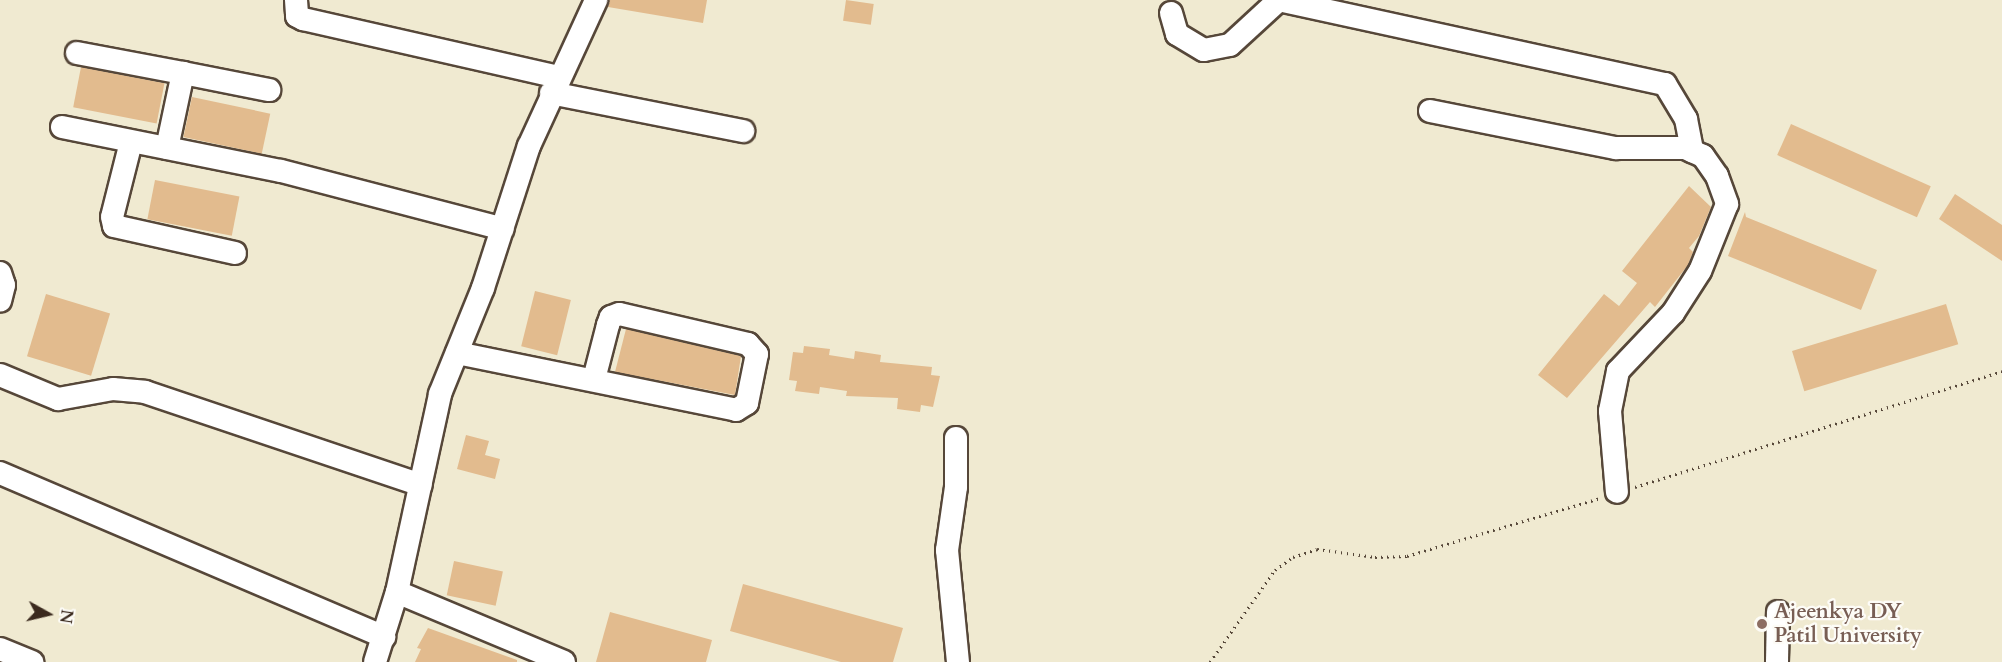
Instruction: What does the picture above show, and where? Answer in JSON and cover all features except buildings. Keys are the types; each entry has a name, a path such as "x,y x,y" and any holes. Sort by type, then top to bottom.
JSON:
{"street":[{"path":"296,0 297,16 303,19 743,131"},
{"path":"375,662 397,592 440,394 503,229 529,146 555,85 596,0"},
{"path":"1171,13 1177,34 1204,50 1230,45 1279,0 1665,84 1677,98 1686,119 1692,151"},
{"path":"77,53 269,90"},
{"path":"167,148 183,73"},
{"path":"1430,111 1616,147 1664,146 1692,151 1703,156 1717,176 1727,204 1700,271 1678,304 1618,371 1610,411 1617,492"},
{"path":"62,127 281,171 503,229"},
{"path":"131,142 112,217 114,226 235,253"},
{"path":"0,273 4,285 0,301"},
{"path":"457,353 594,379 736,410 747,403 757,354 748,344 619,314 611,317 594,379"},
{"path":"0,375 58,399 73,399 113,389 145,392 421,485"},
{"path":"956,438 956,487 947,550 958,662"},
{"path":"0,473 384,637"},
{"path":"397,592 564,662"},
{"path":"1778,612 1778,662"},
{"path":"0,649 33,662"}],"path":[{"path":"1210,662 1275,570 1293,557 1317,549 1375,557 1407,556 2002,371"}],"place":[{"name":"Ajeenkya DY Patil University","path":"1762,624"}]}
